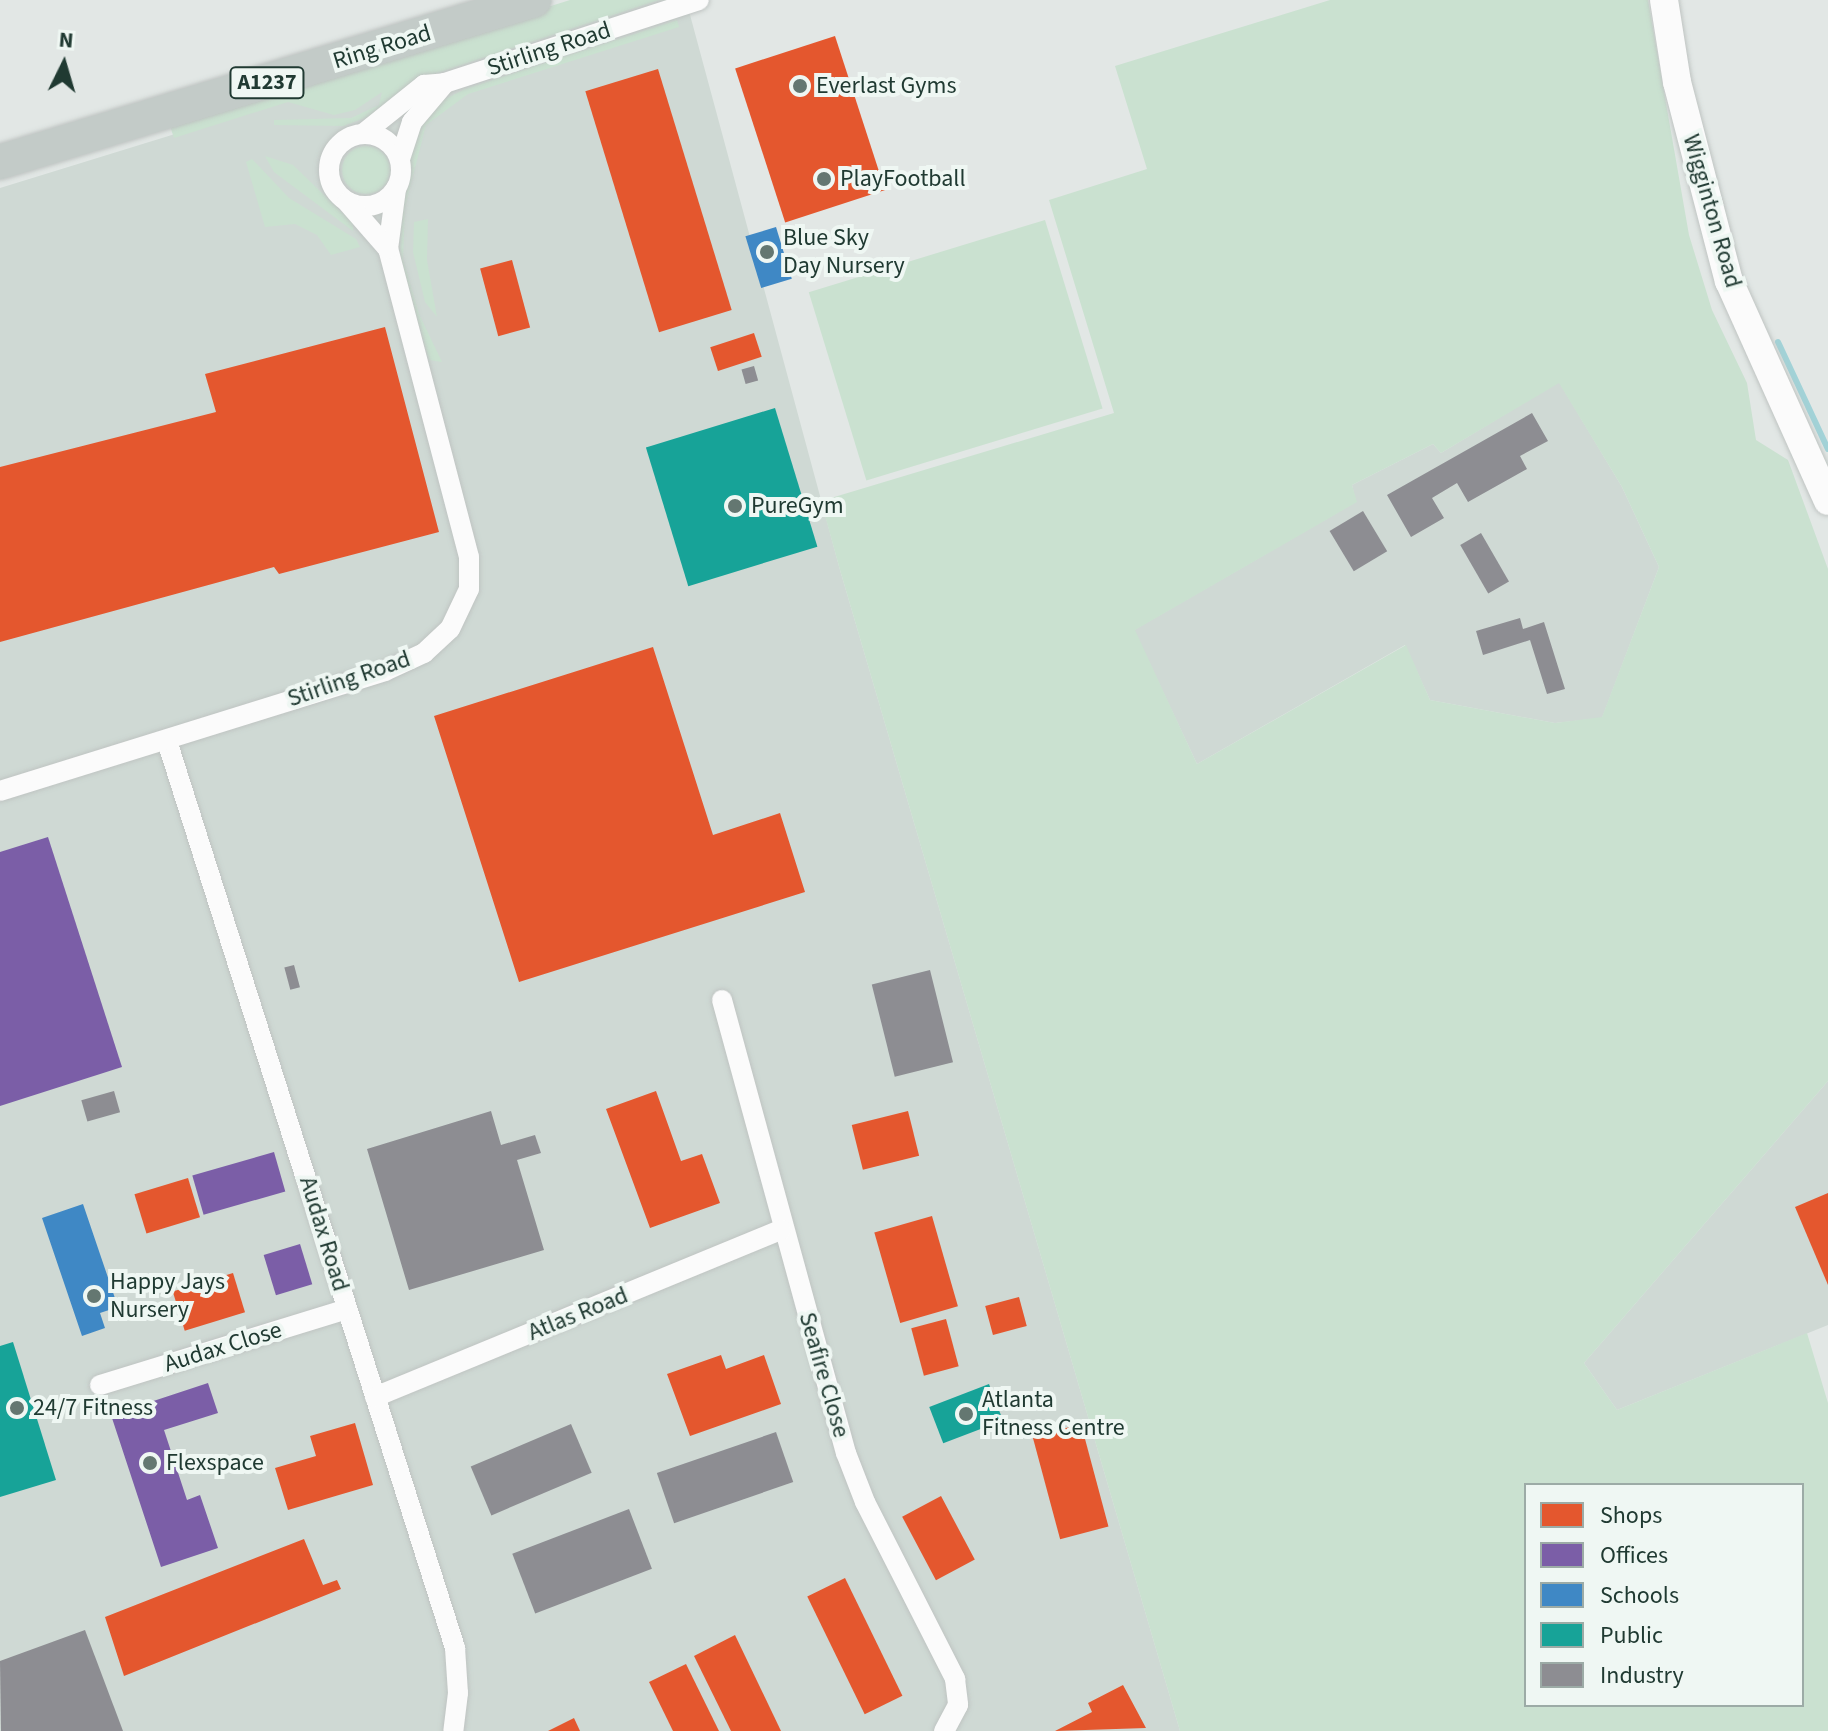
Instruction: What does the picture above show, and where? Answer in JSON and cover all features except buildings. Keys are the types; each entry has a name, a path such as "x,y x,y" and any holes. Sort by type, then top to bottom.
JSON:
{"highway":[{"name":"Ring Road","path":"0,162 534,0"}],"main road":[{"name":"Wigginton Road","path":"1664,0 1677,82 1729,281 1828,501"}],"street":[{"name":"Stirling Road","path":"364,133 407,95 424,85 445,83 699,0"},
{"path":"400,159 386,140 364,133 342,142 328,166 331,185 347,202 369,207 396,189 400,159 412,122 445,83"},
{"name":"Stirling Road","path":"0,791 167,741 406,663 450,629 465,601 469,557 388,249 396,189"},
{"name":"Stirling Road","path":"347,202 388,249"},
{"name":"Audax Road","path":"167,741 455,1648 459,1683 453,1731"},
{"name":"Seafire Close","path":"722,1000 781,1230 861,1493 955,1679 958,1705 944,1731"},
{"name":"Atlas Road","path":"375,1397 781,1230"},
{"name":"Audax Close","path":"100,1385 347,1309"}],"shaded area":[{"path":"610,0 686,0 840,570 1180,1731 0,1731 0,188"},
{"path":"1559,382 1622,487 1659,567 1602,718 1555,723 1430,700 1405,645 1197,764 1134,630 1356,502 1352,485 1433,444 1441,453"},
{"path":"1828,1081 1828,1325 1617,1410 1584,1363"}],"green space":[{"path":"570,0 659,0 419,79 380,112 344,126 274,125 274,120 351,118 379,105 382,92 355,110 334,115 288,102 174,138 170,126"},
{"path":"1330,0 1648,0 1689,235 1712,310 1747,383 1756,440 1788,460 1828,569 1828,1081 1584,1363 1617,1410 1807,1333 1828,1403 1828,1731 1180,1731 821,501 1114,413 1049,200 1147,169 1115,66","holes":["1559,383 1622,487 1659,567 1602,717 1555,723 1430,700 1406,645 1197,764 1135,630 1357,502 1352,485 1433,444 1441,453"]},
{"path":"677,20 679,27 468,94 426,125 405,207 403,259 419,314 442,362 429,360 400,259 401,205 409,152 421,121 439,102 465,89"},
{"path":"366,146 383,153 390,170 383,187 366,194 349,187 342,170 349,153"},
{"path":"265,156 293,165 353,223 353,231 274,172"},
{"path":"252,159 289,198 356,239 360,247 331,255 317,235 295,224 265,227 246,162"},
{"path":"428,219 427,260 437,317 425,302 413,252 414,222"},
{"path":"1045,220 1103,408 866,481 809,292"}],"waterway":[{"path":"1778,342 1828,449"}],"place":[{"name":"Everlast Gyms","path":"800,86"},
{"name":"PlayFootball","path":"824,179"},
{"name":"Blue Sky Day Nursery","path":"767,252"},
{"name":"PureGym","path":"735,506"},
{"name":"Happy Jays Nursery","path":"94,1296"},
{"name":"24/7 Fitness","path":"17,1408"},
{"name":"Atlanta Fitness Centre","path":"966,1414"},
{"name":"Flexspace","path":"150,1463"}]}
